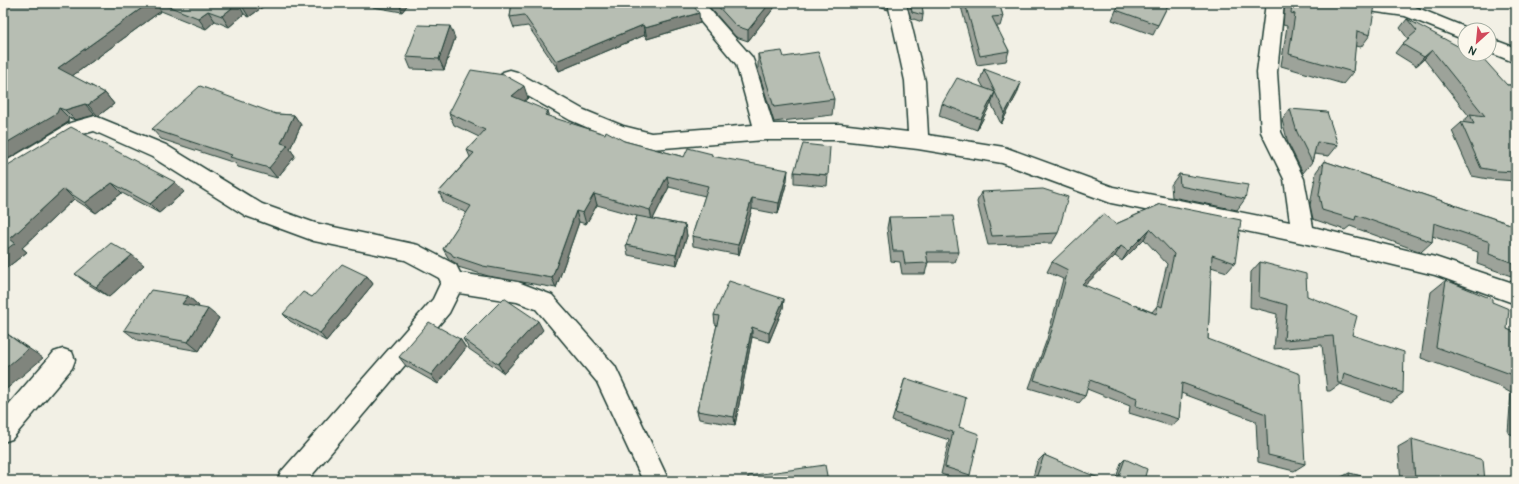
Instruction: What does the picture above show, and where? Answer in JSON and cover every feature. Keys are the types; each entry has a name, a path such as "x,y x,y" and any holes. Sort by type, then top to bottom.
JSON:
{"street":[{"path":"694,3 745,62 765,132"},
{"path":"897,3 915,81 918,141"},
{"path":"1275,3 1268,72 1272,132 1294,179 1303,234"},
{"path":"1355,3 1374,4 1408,10 1457,31"},
{"path":"1497,48 1516,56"},
{"path":"510,77 577,115 619,133 651,141 765,132 840,132 918,141 1004,155 1111,195 1303,234 1435,266 1516,294"},
{"path":"3,173 77,128 95,123 159,151 254,210 314,232 410,252 448,272 452,282 441,306 290,481"},
{"path":"452,282 518,292 544,302 606,374 656,481"},
{"path":"3,430 63,360"}],"building":[{"path":"3,3 149,3 58,68 105,93 88,105 85,104 65,110 59,108 57,113 3,145"},
{"path":"160,3 238,3 222,16 208,11 198,18"},
{"path":"238,3 247,3 242,6"},
{"path":"512,3 691,3 699,13 645,28 643,25 556,61 524,15 510,17"},
{"path":"715,3 770,3 748,30 736,26"},
{"path":"910,3 922,3 923,15 912,12"},
{"path":"965,3 999,3 1003,16 992,17 1009,51 980,56"},
{"path":"1120,3 1169,3 1158,25 1116,10"},
{"path":"1292,3 1367,3 1375,5 1370,35 1357,31 1353,72 1289,54 1295,14 1291,13"},
{"path":"1407,19 1457,46 1457,62 1486,62 1507,85 1516,85 1516,172 1481,168 1461,122 1474,124 1470,114 1485,116 1432,50 1424,57 1402,44 1417,31"},
{"path":"418,25 450,26 439,59 406,57"},
{"path":"782,51 784,57 818,52 834,99 774,107 758,54"},
{"path":"984,69 1021,83 1005,113"},
{"path":"471,70 504,75 524,86 512,96 548,111 545,115 605,134 606,131 624,141 684,157 688,148 712,154 711,156 788,170 779,203 752,198 738,245 692,236 708,186 667,176 650,210 594,194 583,213 576,211 552,278 483,266 453,256 451,253 443,249 471,206 439,192 474,153 467,150 485,130 449,113"},
{"path":"957,78 995,92 981,119 942,104"},
{"path":"200,86 276,114 294,115 281,143 288,145 269,168 230,157 232,155 152,129"},
{"path":"1290,109 1327,112 1338,145 1317,142 1312,162 1297,132"},
{"path":"71,127 175,182 150,204 112,183 85,203 64,189 10,239 15,243 3,252 3,168"},
{"path":"803,144 830,147 828,175 794,172"},
{"path":"1324,161 1516,226 1516,264 1489,254 1490,242 1434,223 1432,242 1356,215 1355,220 1322,210 1319,195"},
{"path":"1179,174 1248,185 1245,199 1180,186"},
{"path":"1043,189 1068,197 1058,233 992,236 981,192"},
{"path":"1161,204 1241,220 1235,263 1212,255 1208,339 1300,374 1305,464 1268,455 1266,414 1182,383 1179,419 1136,406 1137,398 1090,380 1085,396 1034,380 1052,330 1068,270 1052,262 1103,214 1116,224","holes":["1150,229 1174,254 1162,307 1158,305 1156,314 1082,284 1121,246 1128,251"]},
{"path":"637,216 685,225 676,255 626,245"},
{"path":"953,216 959,252 926,252 928,263 905,264 903,251 893,251 889,217"},
{"path":"111,243 132,255 96,287 75,274"},
{"path":"1260,262 1306,274 1307,296 1357,316 1352,335 1404,352 1403,393 1344,373 1342,383 1338,383 1333,336 1284,340 1287,305 1259,297"},
{"path":"342,264 367,276 320,333 283,314 303,292 312,297"},
{"path":"1446,280 1492,299 1492,302 1509,309 1507,329 1516,333 1516,376 1436,347"},
{"path":"729,281 784,299 769,333 752,327 734,417 697,411 719,316 714,315"},
{"path":"151,290 188,296 182,304 208,309 188,342 124,330"},
{"path":"504,298 538,321 498,364 463,339"},
{"path":"429,322 460,339 431,375 399,357"},
{"path":"3,331 28,349 3,370"},
{"path":"905,378 966,398 959,427 979,434 970,475 945,467 953,432 895,413"},
{"path":"1412,439 1483,460 1485,481 1422,481 1415,479"},
{"path":"1044,455 1101,479 1100,481 1035,481"},
{"path":"1125,459 1147,469 1145,481 1117,481"},
{"path":"825,465 828,481 748,481 748,476"},
{"path":"1349,473 1381,481 1350,481"}]}
